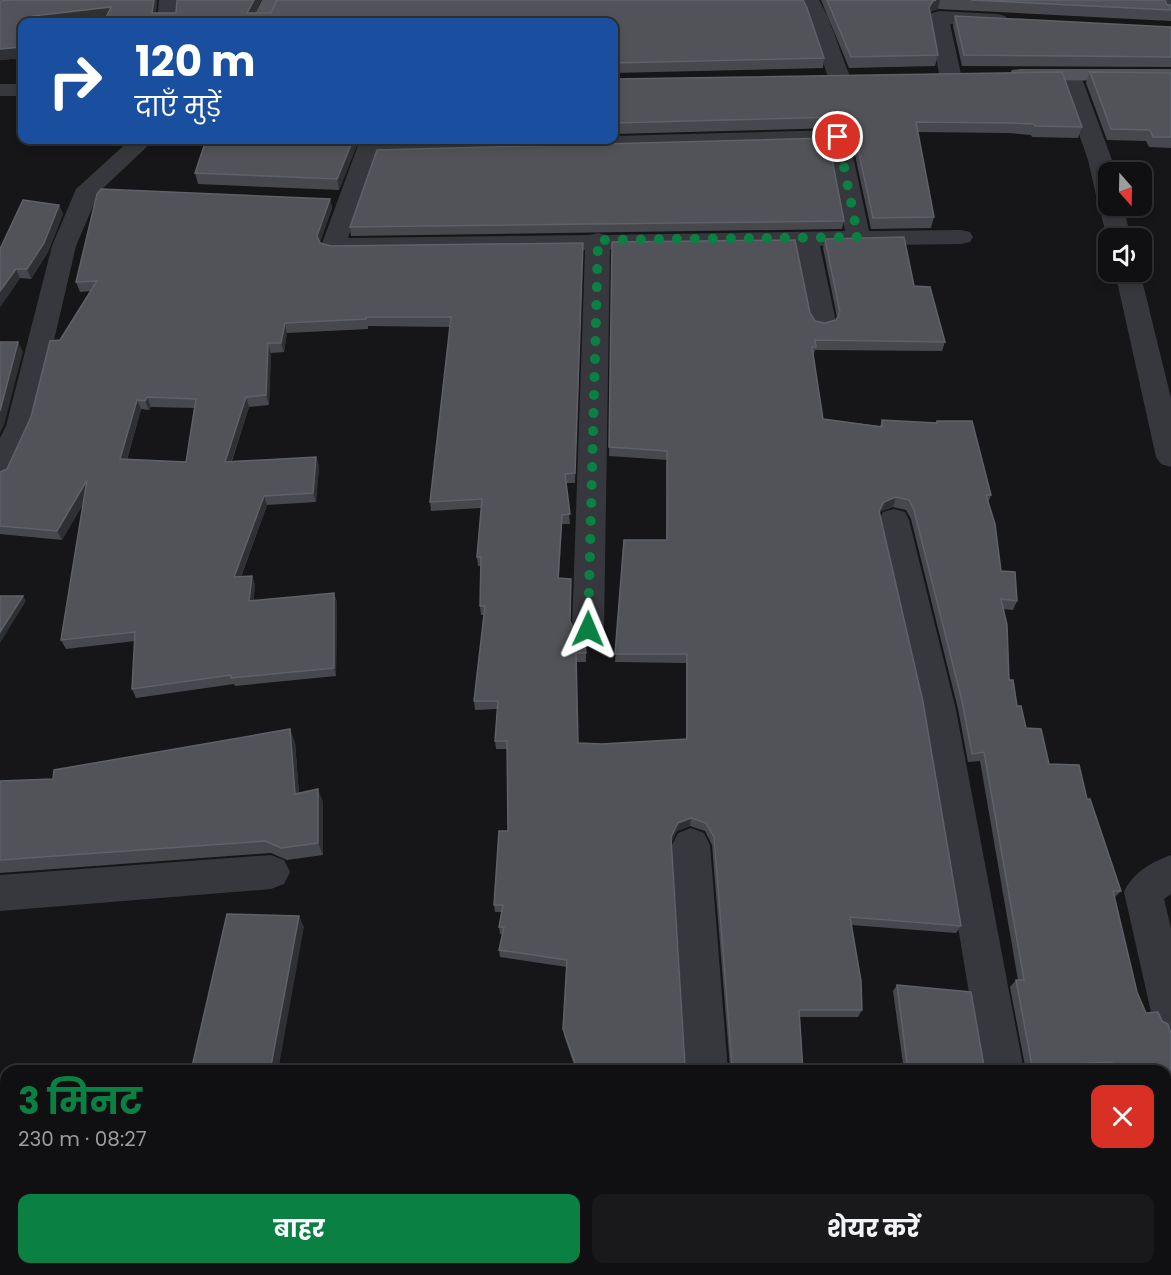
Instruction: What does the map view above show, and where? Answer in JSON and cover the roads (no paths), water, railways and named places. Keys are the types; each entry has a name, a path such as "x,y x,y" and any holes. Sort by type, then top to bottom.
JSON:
{"main road":[{"path":"263,18 272,0"},
{"path":"928,75 972,74"},
{"path":"1004,75 1171,75"},
{"path":"816,77 861,76"}],"street":[{"path":"167,18 169,0"},
{"path":"809,0 818,17 840,77"},
{"path":"1168,0 1171,9"},
{"path":"950,74 937,8 1020,21"},
{"path":"1070,76 1100,162"},
{"path":"0,90 18,90"},
{"path":"618,140 838,137 858,237"},
{"path":"0,470 21,426 64,246 88,189 139,144"},
{"path":"370,144 336,199 333,246 598,240 961,237"},
{"path":"88,189 123,190"},
{"path":"806,238 824,322"},
{"path":"588,629 598,240"},
{"path":"1129,282 1171,458"},
{"path":"894,520 939,710 1002,1065"},
{"path":"691,845 707,1065"},
{"path":"0,893 271,872"},
{"path":"1171,872 1143,891 1171,1012"}]}
